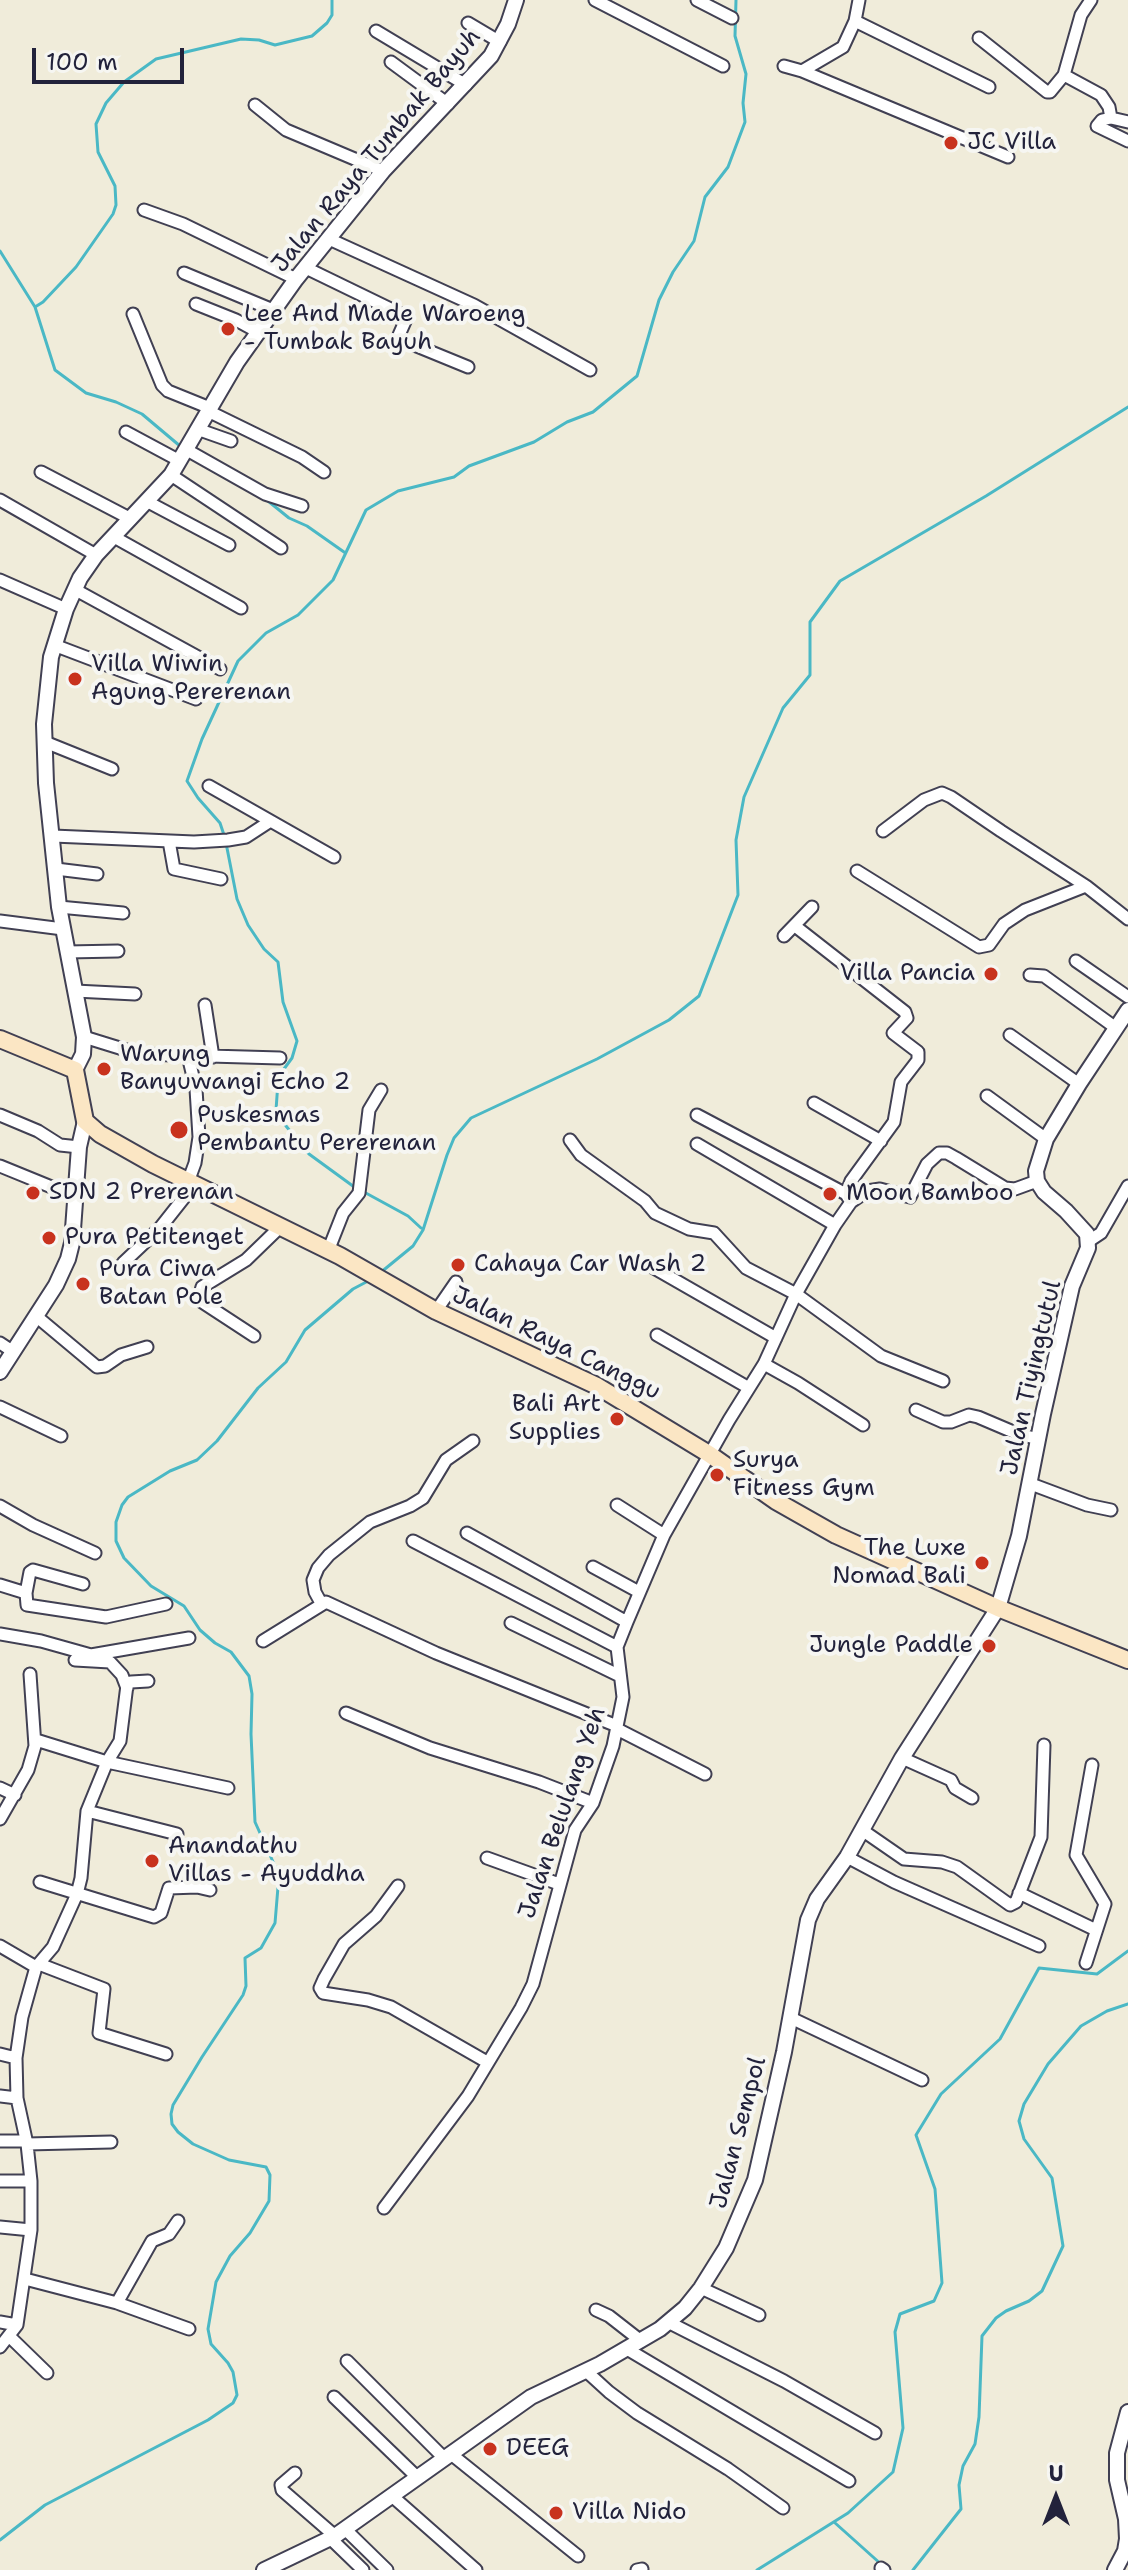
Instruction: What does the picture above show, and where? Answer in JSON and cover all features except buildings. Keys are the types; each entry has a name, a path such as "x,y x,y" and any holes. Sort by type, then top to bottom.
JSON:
{"main road":[{"path":"0,1039 75,1070 85,1121"},
{"name":"Jalan Raya Canggu","path":"85,1121 100,1134 191,1184 328,1251 436,1311 597,1386 824,1529 998,1608 1128,1660"}],"street":[{"name":"Jalan Raya Tumbak Bayuh","path":"75,1070 83,1054 84,1037 59,907 46,783 45,742 45,705 54,645 74,589 96,555 171,475 258,332 301,274 383,171 466,85 500,42 516,0"},
{"path":"595,0 723,66"},
{"path":"697,0 732,18"},
{"path":"802,71 843,47 855,21 859,0"},
{"path":"979,38 1047,92 1064,75 1081,15 1091,0"},
{"path":"855,21 989,87"},
{"path":"468,23 500,42"},
{"path":"376,31 466,85"},
{"path":"391,62 448,104"},
{"path":"784,66 1008,157"},
{"path":"1064,75 1101,95 1109,107 1111,118"},
{"path":"255,105 286,130 383,171"},
{"path":"1128,122 1111,118 1102,120 1097,126 1128,141"},
{"path":"144,210 407,317 399,335 402,340 468,367"},
{"path":"329,239 474,305 590,370"},
{"path":"184,273 273,310"},
{"path":"196,304 258,332"},
{"path":"133,314 162,385 168,391 302,457 324,472"},
{"path":"197,429 231,441"},
{"path":"126,432 265,494 302,506"},
{"path":"41,472 131,519"},
{"path":"171,475 281,548"},
{"path":"0,500 96,555"},
{"path":"148,502 229,545"},
{"path":"114,537 241,608"},
{"path":"0,580 66,609"},
{"path":"74,589 220,669"},
{"path":"54,645 196,699"},
{"path":"45,742 112,769"},
{"path":"209,786 334,857"},
{"path":"883,831 924,800 942,793 1086,886 1128,919"},
{"path":"53,836 194,842 246,837 269,822"},
{"path":"169,841 174,869 221,879"},
{"path":"56,869 97,874"},
{"path":"857,871 979,947 989,945 1004,924 1025,910 1086,886"},
{"path":"59,907 123,913"},
{"path":"784,936 812,907"},
{"path":"0,921 63,929"},
{"name":"Jalan Belulang Yeh","path":"384,2208 468,2096 533,1984 575,1830 593,1803 613,1746 623,1697 617,1647 639,1592 664,1535 764,1364 796,1294 849,1198 851,1181 894,1122 901,1082 918,1060 918,1052 893,1033 907,1018 905,1012 795,926"},
{"path":"67,952 118,951"},
{"path":"1076,961 1128,997"},
{"path":"1030,975 1044,976 1123,1020 1046,1139 1036,1171 1037,1181 1044,1192 1080,1225 1089,1241 1101,1233 1128,1186"},
{"path":"75,991 135,994"},
{"path":"205,1005 213,1057"},
{"path":"1010,1035 1079,1084"},
{"path":"84,1037 139,1054 280,1058"},
{"path":"123,1263 160,1228 191,1184 199,1137 196,1089 188,1056"},
{"path":"328,1251 343,1213 359,1193 369,1110 381,1090"},
{"path":"987,1096 1046,1139"},
{"path":"814,1103 881,1141"},
{"path":"0,1115 80,1152"},
{"path":"697,1115 849,1198 873,1189 910,1197 927,1164 939,1153 956,1158 1005,1188 1024,1187 1037,1181"},
{"path":"0,1372 6,1347 36,1316 62,1275 68,1259 85,1121"},
{"path":"80,1152 100,1134"},
{"path":"570,1140 581,1155 645,1201 655,1213 689,1229 714,1233 746,1268 796,1294 881,1356 943,1381"},
{"path":"697,1144 835,1225"},
{"path":"0,1166 76,1197"},
{"path":"254,1336 202,1302 200,1294 202,1287 246,1260 279,1228"},
{"name":"Jalan Tiyingtutul","path":"998,1608 1031,1484 1072,1286 1089,1241"},
{"path":"647,1264 776,1338"},
{"path":"436,1311 456,1282"},
{"path":"36,1316 97,1367 147,1347"},
{"path":"657,1335 749,1388"},
{"path":"764,1364 863,1425"},
{"path":"0,1407 61,1436"},
{"path":"916,1410 943,1422 969,1415 978,1417 1018,1434 1039,1439"},
{"path":"321,1603 313,1580 329,1555 370,1522 423,1498 446,1460 473,1441"},
{"path":"1031,1484 1087,1505 1111,1510"},
{"path":"617,1505 664,1535"},
{"path":"0,1506 95,1553"},
{"path":"467,1533 627,1622"},
{"path":"413,1541 617,1647"},
{"path":"593,1567 639,1592"},
{"path":"83,1584 33,1570 26,1593 27,1605 106,1617 166,1604"},
{"path":"0,1585 26,1593"},
{"path":"263,1641 321,1603 329,1603 436,1653 617,1728 705,1774"},
{"name":"Jalan Sempol","path":"264,2570 337,2534 531,2397 641,2341 685,2308 701,2288 726,2248 755,2180 791,2018 808,1920 817,1899 847,1857 902,1758 998,1608"},
{"path":"511,1623 620,1676"},
{"path":"0,1634 91,1655 189,1638"},
{"path":"75,1660 110,1662 122,1675 127,1688"},
{"path":"0,1819 28,1770 36,1740 30,1674"},
{"path":"0,2347 17,2325 31,2230 27,2142 17,2098 16,2058 22,2017 37,1966 53,1947 77,1894 87,1811 107,1762 120,1741 127,1688 131,1682 148,1681"},
{"path":"346,1713 430,1748 539,1782 593,1803"},
{"path":"36,1740 107,1762 228,1788"},
{"path":"862,1830 904,1859 942,1862 957,1867 1010,1905 1016,1902 1041,1837 1044,1745"},
{"path":"902,1758 951,1780 955,1788 972,1798"},
{"path":"1086,1963 1105,1904 1076,1855 1092,1765"},
{"path":"0,1788 15,1795"},
{"path":"87,1811 177,1834"},
{"path":"847,1857 894,1882 1039,1946"},
{"path":"487,1858 559,1884"},
{"path":"40,1882 154,1917 161,1913 169,1888 210,1890"},
{"path":"398,1886 376,1916 344,1944 320,1988 323,1993 391,2007 487,2062"},
{"path":"1019,1893 1096,1930"},
{"path":"0,1946 37,1966 104,1989 99,2033 166,2054"},
{"path":"791,2018 922,2080"},
{"path":"0,2054 16,2058"},
{"path":"0,2096 17,2098"},
{"path":"0,2141 111,2142"},
{"path":"0,2181 31,2181"},
{"path":"117,2303 152,2241 169,2234 178,2221"},
{"path":"0,2227 31,2230"},
{"path":"25,2279 117,2303 189,2329"},
{"path":"701,2288 759,2315"},
{"path":"596,2310 609,2316 641,2341"},
{"path":"0,2322 17,2325"},
{"path":"668,2322 784,2381 875,2433"},
{"path":"9,2336 47,2373"},
{"path":"627,2349 849,2481"},
{"path":"347,2361 448,2456 578,2556"},
{"path":"586,2371 637,2413 728,2469 783,2508"},
{"path":"334,2397 418,2478"},
{"path":"1115,2570 1125,2551 1127,2539 1117,2480 1117,2453 1128,2412"},
{"path":"295,2473 281,2485 282,2490 387,2570"},
{"path":"392,2496 476,2570"},
{"path":"337,2534 363,2570"}],"waterway":[{"path":"35,307 76,267 113,214 115,186 98,152 96,124 106,103 124,82 156,59 241,39 275,45 312,36 332,15 332,0"},
{"path":"224,835 220,823 187,781 202,739 238,661 266,633 298,615 333,580 366,510 398,491 454,477 469,466 534,442 567,422 593,412 637,376 659,300 694,241 705,197 728,167 745,122 746,74 735,36 736,0"},
{"path":"0,251 35,307 55,370 86,393 142,414 180,446"},
{"path":"380,1273 413,1246 423,1230 454,1138 471,1118 597,1059 669,1020 699,996 738,895 736,840 744,797 783,708 810,675 810,622 840,581 986,496 1128,407"},
{"path":"268,501 289,518 307,526 344,552"},
{"path":"226,843 237,899 248,925 264,949 278,962 283,1002 297,1041 292,1058 278,1082 276,1110 309,1154 357,1189"},
{"path":"364,1192 408,1216 421,1228"},
{"path":"0,2540 45,2505 208,2420 233,2403 237,2395 233,2372 211,2344 208,2329 216,2282 230,2256 250,2233 269,2201 270,2175 266,2167 229,2160 193,2144 172,2124 171,2114 173,2105 202,2057 243,1995 246,1986 245,1958 261,1948 275,1923 279,1875 255,1822 249,1676 231,1652 200,1630 184,1606 151,1586 124,1558 116,1541 116,1522 128,1497 170,1471 197,1460 217,1441 258,1388 286,1362 305,1330 353,1289 370,1280"},
{"path":"757,2570 848,2513 893,2472 903,2428 895,2332 900,2314 934,2301 942,2283 935,2189 916,2135 941,2094 1000,2039 1039,1968 1097,1974 1128,1951"},
{"path":"913,2570 961,2509 959,2485 963,2466 975,2444 979,2417 982,2336 996,2318 1042,2291 1063,2246 1052,2178 1024,2139 1019,2121 1024,2104 1048,2064 1081,2026 1107,2011 1128,2004"},
{"path":"834,2522 882,2565"}],"place":[{"name":"JC Villa","path":"951,143"},
{"name":"Lee And Made Waroeng - Tumbak Bayuh","path":"228,329"},
{"name":"Villa Wiwin Agung Pererenan","path":"75,679"},
{"name":"Villa Pancia","path":"991,974"},
{"name":"Warung Banyuwangi Echo 2","path":"104,1069"},
{"name":"Puskesmas Pembantu Pererenan","path":"179,1130"},
{"name":"SDN 2 Prerenan","path":"33,1193"},
{"name":"Moon Bamboo","path":"830,1194"},
{"name":"Pura Petitenget","path":"49,1238"},
{"name":"Cahaya Car Wash 2","path":"458,1265"},
{"name":"Pura Ciwa Batan Pole","path":"83,1284"},
{"name":"Bali Art Supplies","path":"617,1419"},
{"name":"Surya Fitness Gym","path":"717,1475"},
{"name":"The Luxe Nomad Bali","path":"982,1563"},
{"name":"Jungle Paddle","path":"989,1646"},
{"name":"Anandathu Villas - Ayuddha","path":"152,1861"},
{"name":"DEEG","path":"490,2449"},
{"name":"Villa Nido","path":"556,2513"}]}
